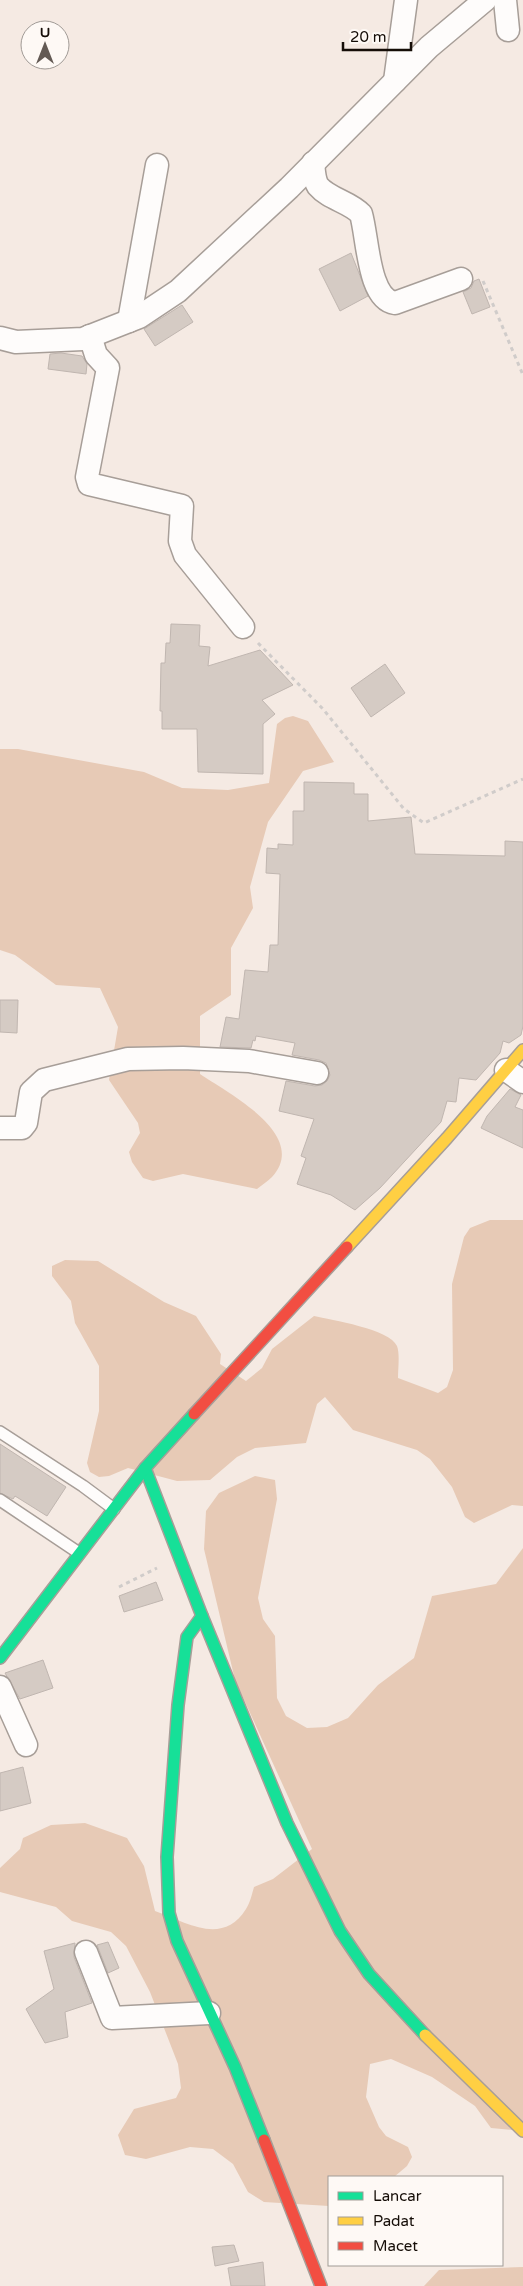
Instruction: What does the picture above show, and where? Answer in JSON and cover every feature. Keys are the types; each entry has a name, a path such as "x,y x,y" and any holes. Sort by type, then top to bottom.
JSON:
{"street":[{"path":"395,81 406,0"},
{"path":"0,338 16,342 83,339 129,321 178,292 313,164 435,42 485,0"},
{"path":"505,0 508,30"},
{"path":"313,164 318,187 355,208 361,214 375,285 381,296 388,302 395,303 461,279"},
{"path":"129,321 157,165"},
{"path":"90,336 96,355 108,368 87,477 89,484 182,506 180,541 186,555 243,627"},
{"path":"0,1658 145,1468 462,1121 515,1076 523,1050"},
{"path":"0,1128 22,1128 26,1123 31,1092 44,1080 128,1060 183,1058 249,1061 317,1072"},
{"path":"145,1468 202,1616 287,1822 340,1931 376,1982 434,2045 523,2131"},
{"path":"202,1616 187,1637 178,1705 167,1856 169,1913 177,1941 235,2067 321,2286"},
{"path":"0,1686 26,1744"},
{"path":"86,1952 112,2018 209,2013"}],"lane":[{"path":"0,1432 83,1486 114,1509"},
{"path":"0,1500 79,1554"}],"path":[{"path":"461,279 472,275 481,276 523,375"},
{"path":"243,627 323,709 404,809 424,823 523,779"},
{"path":"119,1587 180,1557"}],"shaded area":[{"path":"293,716 308,721 334,762 303,771 268,822 250,887 253,908 231,948 231,995 200,1016 200,1074 261,1117 273,1131 281,1146 281,1161 272,1177 257,1189 183,1174 153,1181 143,1178 132,1162 129,1152 140,1133 138,1123 109,1080 118,1027 100,988 56,985 15,955 0,950 0,749 18,749 144,772 182,788 228,790 269,783 277,724 285,718"},
{"path":"490,1220 523,1220 523,1506 512,1505 474,1523 465,1517 452,1487 430,1459 417,1450 353,1430 325,1397 317,1404 306,1443 255,1448 237,1457 210,1480 177,1481 128,1468 109,1476 99,1477 90,1472 87,1463 99,1411 99,1366 75,1323 71,1301 52,1276 52,1266 65,1260 98,1261 164,1302 196,1316 221,1354 220,1364 246,1381 262,1368 272,1349 314,1316 372,1330 392,1340 398,1349 398,1378 438,1393 447,1387 453,1370 452,1284 464,1237 470,1228"},
{"path":"255,1476 275,1480 277,1499 258,1598 263,1619 275,1636 277,1698 286,1716 307,1728 327,1727 348,1718 378,1685 414,1658 432,1596 496,1584 523,1548 523,2131 491,2128 475,2106 432,2077 391,2059 370,2064 366,2097 379,2127 386,2136 408,2147 412,2157 407,2166 395,2176 328,2176 328,2206 264,2202 248,2192 233,2164 213,2149 190,2147 146,2159 125,2155 118,2135 134,2109 176,2098 181,2088 178,2064 150,1992 126,1946 111,1932 72,1921 56,1907 0,1892 0,1868 20,1849 23,1838 51,1825 85,1823 127,1838 144,1866 155,1911 192,1925 216,1929 227,1927 237,1920 247,1907 254,1887 273,1879 312,1849 235,1680 204,1549 206,1511 219,1493"},
{"path":"523,2267 523,2286 424,2286 439,2270"}],"building":[{"path":"351,253 368,296 340,311 319,269"},
{"path":"479,279 490,307 472,314 463,292 471,288 474,281"},
{"path":"182,305 193,322 155,346 144,329"},
{"path":"61,353 82,356 87,364 86,374 48,369 50,354"},
{"path":"171,624 200,625 199,646 210,647 208,666 260,650 293,685 262,700 275,714 263,724 263,774 198,772 197,729 162,729 162,711 160,711 161,663 165,663 166,643 170,643"},
{"path":"385,664 405,693 371,717 351,688"},
{"path":"304,782 354,783 354,794 368,794 368,821 411,817 415,854 505,856 505,841 523,842 523,1026 521,1035 509,1043 503,1041 500,1053 476,1080 459,1078 456,1102 447,1101 441,1122 380,1188 355,1210 331,1195 297,1184 306,1158 301,1156 314,1119 279,1111 286,1081 315,1086 322,1085 330,1075 326,1063 292,1055 295,1043 256,1036 251,1048 220,1047 226,1017 239,1019 245,970 268,972 270,945 278,945 280,874 266,873 267,848 278,849 278,844 293,845 293,811 304,811"},
{"path":"0,1000 18,1000 17,1033 0,1032"},
{"path":"510,1089 521,1095 515,1107 523,1110 523,1148 481,1128 487,1116"},
{"path":"0,1444 66,1487 47,1516 15,1496 13,1499 0,1493"},
{"path":"156,1582 163,1600 124,1612 119,1596"},
{"path":"43,1660 53,1688 20,1699 5,1673"},
{"path":"23,1767 31,1803 0,1811 0,1773"},
{"path":"108,1942 119,1968 108,1973 97,1945"},
{"path":"75,1943 74,1957 92,2003 65,2012 68,2037 45,2043 26,2009 54,1989 44,1951"},
{"path":"234,2245 239,2261 215,2266 212,2247"},
{"path":"263,2262 265,2286 231,2286 228,2268"}],"traffic: fast":[{"path":"0,1658 145,1468 194,1414"},
{"path":"145,1468 202,1616 287,1823 340,1931 369,1974 425,2035"},
{"path":"202,1616 187,1637 178,1705 167,1857 169,1913 177,1941 235,2067 264,2140"}],"traffic: slow":[{"path":"347,1247 447,1138 523,1050"},
{"path":"425,2035 523,2131"}],"traffic: jam":[{"path":"194,1414 347,1247"},
{"path":"264,2140 321,2286"}]}
